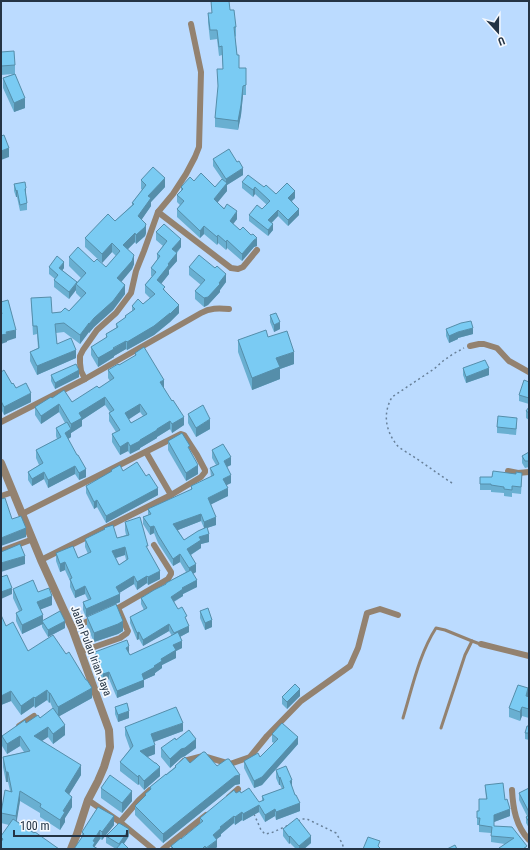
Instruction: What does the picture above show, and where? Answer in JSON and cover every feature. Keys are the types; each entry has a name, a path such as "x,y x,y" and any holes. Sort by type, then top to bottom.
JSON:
{"street":[{"path":"85,379 80,363 80,356 97,330 116,313 131,292 136,271 158,212 173,194 186,174 199,147 201,72 191,24"},
{"path":"158,212 231,268 238,269 243,267 257,250"},
{"path":"1,422 85,379 201,313 215,308 229,309"},
{"path":"470,346 484,344 497,348 509,361 529,372"},
{"path":"22,514 182,434 206,470 201,477 171,495 41,560"},
{"path":"146,452 171,495"},
{"name":"Jalan Pulau Irian Jaya","path":"1,463 41,560 72,628 109,730 110,747 104,767 88,800 71,849"},
{"path":"508,471 518,473 529,472"},
{"path":"1,496 12,492"},
{"path":"1,551 33,539"},
{"path":"105,613 118,608 168,579 172,572 154,544"},
{"path":"80,652 120,638 127,633 128,631 118,608"},
{"path":"179,766 184,761 203,756 230,764 250,757 267,736 301,701 350,666 358,648 367,614 380,609 398,615"},
{"path":"72,628 98,616"},
{"path":"481,644 529,656"},
{"path":"14,729 34,716"},
{"path":"120,822 139,800 156,785"},
{"path":"221,803 238,789"},
{"path":"512,790 516,819 522,831 529,840"},
{"path":"88,800 120,822 153,849"},
{"path":"163,849 209,812"}],"lane":[{"path":"403,718 421,658 429,639 436,628 481,644"},
{"path":"441,728 465,655 472,640"}],"path":[{"path":"452,483 396,445 387,428 386,414 392,397 459,350 470,346"},
{"path":"252,810 261,830 265,834 289,825"},
{"path":"296,822 302,819 307,819 336,833 344,849"}],"building":[{"path":"211,1 229,1 230,10 234,10 236,27 234,27 237,55 239,55 239,68 246,68 246,85 243,86 238,121 215,118 218,86 217,69 223,69 222,46 219,47 217,30 210,30 208,13 212,13"},
{"path":"14,51 15,65 1,66 1,52"},
{"path":"15,74 25,98 14,103 3,78"},
{"path":"4,135 9,148 1,151 1,136"},
{"path":"229,149 237,162 239,161 243,168 226,179 213,159"},
{"path":"153,167 165,178 148,196 151,198 138,216 146,224 145,227 136,235 135,233 123,245 134,255 132,261 117,278 125,285 113,301 89,323 80,335 64,323 55,324 57,344 71,338 76,350 37,366 30,352 39,348 37,326 33,326 31,298 51,297 52,313 61,312 65,308 69,311 86,293 76,284 86,273 69,257 78,247 94,262 97,259 106,267 120,251 112,243 102,254 85,238 108,214 115,221 134,204 132,203 146,185 141,180"},
{"path":"201,173 215,187 222,179 227,183 214,199 224,209 227,204 237,211 230,221 240,230 243,227 251,235 253,234 257,238 242,254 227,240 226,242 218,235 217,237 204,226 200,231 177,209 184,201 177,195 183,189 181,187 190,177 194,181"},
{"path":"248,175 264,187 266,185 276,194 287,183 295,191 288,198 299,209 288,220 278,210 268,220 273,224 268,230 249,215 257,205 262,209 270,201 255,187 253,190 242,182"},
{"path":"25,182 27,203 20,205 17,190 16,191 14,184"},
{"path":"164,224 181,239 172,249 177,253 157,280 165,287 163,289 179,305 154,326 127,342 126,341 113,348 114,349 98,358 91,347 107,337 106,334 118,327 116,324 135,309 132,306 138,299 143,304 155,294 145,285 156,272 151,268 160,256 157,254 167,241 156,232"},
{"path":"199,255 215,268 217,266 226,274 219,283 220,284 208,297 204,298 195,291 205,280 189,267"},
{"path":"57,256 64,262 59,268 77,282 69,292 54,280 58,275 49,267"},
{"path":"8,300 16,330 6,332 7,334 1,335 1,302"},
{"path":"276,313 280,322 274,325 270,315"},
{"path":"471,321 473,328 449,336 446,329"},
{"path":"266,330 268,337 287,331 294,352 276,358 280,367 252,378 238,340"},
{"path":"144,347 164,380 160,382 184,417 172,424 170,421 130,446 128,442 120,447 112,434 120,430 109,413 114,410 105,397 79,413 82,418 71,424 59,404 41,416 35,407 64,390 72,402 97,386 99,388 114,378 108,370 136,355 135,353","holes":["140,404 147,414 131,423 125,413"]},
{"path":"485,360 489,368 466,377 463,368"},
{"path":"76,364 79,370 55,383 51,375"},
{"path":"4,370 16,388 26,383 31,393 4,407 1,401 1,372"},
{"path":"524,380 529,382 529,398 519,395"},
{"path":"203,405 210,419 196,428 188,414"},
{"path":"498,416 517,418 516,429 497,427"},
{"path":"67,422 71,429 65,433 86,469 79,473 75,466 48,480 44,472 32,479 28,472 43,463 36,450 61,437 56,428"},
{"path":"182,433 190,446 188,447 198,465 186,473 168,441"},
{"path":"223,444 231,457 224,461 231,475 223,479 228,488 208,498 216,517 204,522 201,514 173,524 184,540 207,527 209,534 199,537 201,540 187,549 196,564 189,568 180,554 173,559 154,526 150,527 143,517 151,514 148,509 192,489 191,486 214,475 210,468 219,464 212,450"},
{"path":"529,452 529,461 525,461 522,456"},
{"path":"137,462 146,476 149,474 158,488 106,516 97,500 94,502 86,486 120,465 123,471"},
{"path":"493,471 516,474 516,472 522,473 521,487 512,486 512,490 504,489 504,487 491,484 480,484 480,477 492,477"},
{"path":"5,498 12,519 21,516 26,528 1,538 1,499"},
{"path":"140,517 148,546 146,546 160,571 137,582 134,576 116,587 120,594 86,609 83,602 91,599 85,586 75,591 70,579 72,578 65,562 60,564 56,553 73,546 78,558 91,552 85,539 105,529 104,528 113,525 117,538 129,535 125,522","holes":["125,547 128,559 119,565 112,551"]},
{"path":"20,544 25,556 1,563 1,552"},
{"path":"191,570 197,580 182,588 183,589 171,597 178,609 182,607 187,616 185,617 189,626 174,633 169,624 143,640 139,632 137,633 130,617 147,608 141,598"},
{"path":"7,575 12,588 1,592 1,577"},
{"path":"33,580 38,592 49,588 52,596 37,602 43,615 22,625 16,613 22,610 13,589"},
{"path":"116,604 123,621 94,633 87,617"},
{"path":"208,608 212,620 205,623 200,611"},
{"path":"60,611 65,621 48,630 42,621"},
{"path":"1,615 6,626 13,622 28,651 53,635 66,654 69,652 92,688 58,707 47,690 21,706 11,691 1,696"},
{"path":"178,632 182,641 173,645 176,650 161,659 162,661 154,666 155,667 142,674 144,680 117,691 109,672 103,674 95,652 127,640 129,646 126,648 130,655"},
{"path":"295,684 300,689 287,702 282,697"},
{"path":"518,685 528,688 526,696 529,697 529,709 522,707 520,712 509,708"},
{"path":"127,703 129,711 118,715 115,707"},
{"path":"176,707 183,723 151,734 155,745 140,751 160,767 144,781 139,775 138,777 120,762 133,746 125,727"},
{"path":"53,708 65,725 53,734 48,727 34,736 81,765 65,791 72,797 63,811 65,812 60,820 40,807 41,804 20,791 16,816 1,813 5,790 12,792 3,757 30,751 20,736 7,744 2,736 25,720 26,723 38,715 40,718"},
{"path":"282,723 298,737 262,777 254,781 244,761 258,753 260,757 278,739 272,734"},
{"path":"527,726 529,726 529,733 525,733"},
{"path":"189,730 196,739 185,748 181,749 170,759 161,748 175,738 176,740"},
{"path":"205,752 217,766 229,759 240,775 235,776 163,834 135,806 151,789 150,787 176,767 175,766 185,757 190,763"},
{"path":"286,766 292,780 290,781 295,795 300,803 276,812 275,809 265,815 259,805 243,814 242,812 235,817 234,816 220,827 221,828 213,835 217,840 206,848 205,846 202,849 174,849 171,846 203,821 200,818 234,790 236,793 240,791 241,793 249,788 259,802 264,800 262,796 284,788 276,770"},
{"path":"110,775 132,791 122,803 101,788"},
{"path":"503,783 505,800 507,799 510,809 494,815 494,826 512,827 527,846 523,849 500,849 499,848 514,838 491,836 492,827 479,825 480,818 477,818 477,811 479,811 479,799 487,799 485,785"},
{"path":"529,788 529,812 519,793"},
{"path":"98,807 114,816 102,832 100,830 93,841 95,842 93,846 98,849 74,849 84,834 82,832"},
{"path":"529,815 529,822 526,817"},
{"path":"297,818 311,836 299,846 283,829"},
{"path":"13,819 59,849 1,849 1,842 3,839 1,836"},
{"path":"119,823 129,829 119,844 106,836"},
{"path":"368,837 380,841 378,846 381,849 363,849"},
{"path":"122,842 129,849 116,849"},
{"path":"455,845 457,849 447,849"}]}
